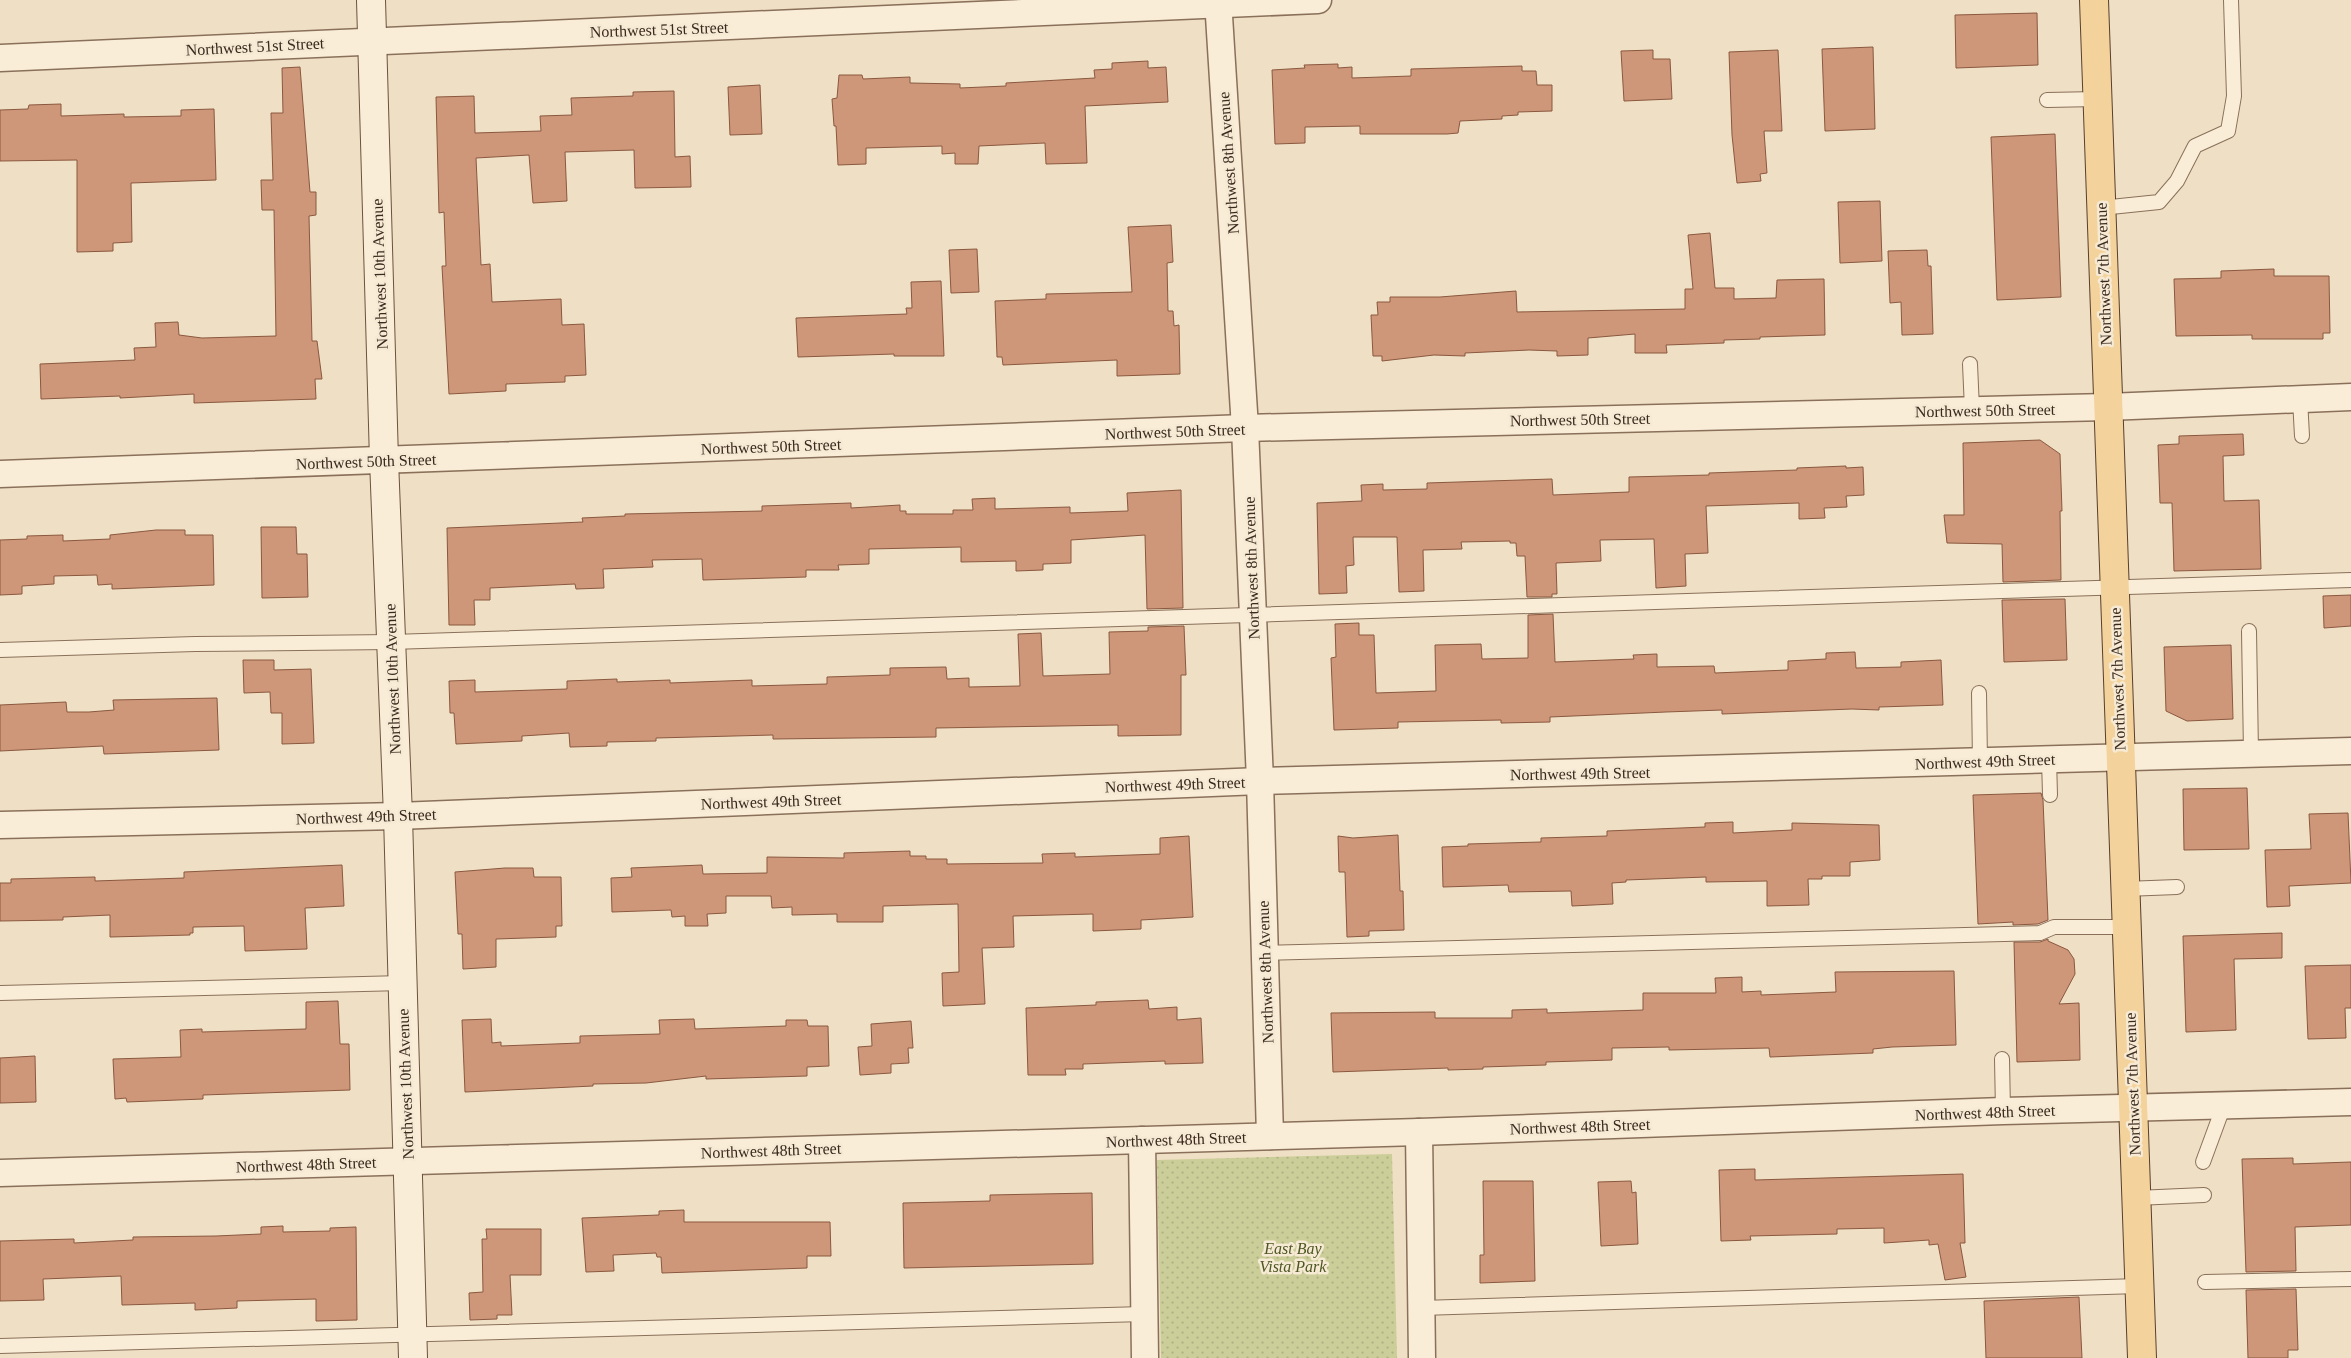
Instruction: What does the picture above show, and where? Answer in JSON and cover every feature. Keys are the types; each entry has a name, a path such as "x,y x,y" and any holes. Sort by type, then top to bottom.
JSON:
{"main road":[{"name":"Northwest 7th Avenue","path":"2094,0 2113,588 2142,1358"}],"street":[{"name":"Northwest 10th Avenue","path":"371,0 384,460 398,816 412,1346"},
{"name":"Northwest 51st Street","path":"0,58 1218,2 1318,0"},
{"name":"Northwest 8th Avenue","path":"1218,2 1245,428 1260,781 1270,1136"},
{"name":"Northwest 50th Street","path":"0,474 1245,428 2108,407 2351,397"},
{"name":"Northwest 49th Street","path":"0,825 398,816 1260,781 2351,751"},
{"name":"Northwest 48th Street","path":"0,1173 1420,1132 2003,1111 2351,1102"},
{"path":"1420,1132 1422,1358"},
{"path":"1142,1140 1145,1358"}],"lane":[{"path":"2101,208 2159,202 2177,181 2195,146 2228,130 2234,96 2231,0"},
{"path":"2047,100 2098,100"},
{"path":"1970,364 1972,409"},
{"path":"2300,399 2302,436"},
{"path":"0,650 195,644 391,642 2351,580"},
{"path":"2249,631 2251,754"},
{"path":"1979,693 1980,762"},
{"path":"2049,759 2050,795"},
{"path":"2125,889 2177,887"},
{"path":"1265,953 2040,933 2054,927 2126,927"},
{"path":"0,993 403,983"},
{"path":"2002,1059 2003,1111"},
{"path":"2203,1162 2224,1105"},
{"path":"2136,1198 2204,1195"},
{"path":"2205,1282 2351,1279"},
{"path":"1421,1308 2139,1286"},
{"path":"0,1346 412,1346 1144,1314"}],"green space":[{"name":"East Bay Vista Park","path":"1392,1154 1397,1358 1161,1358 1157,1160"}],"building":[{"path":"2037,13 2038,65 1956,68 1955,15"},
{"path":"1873,47 1875,129 1825,131 1822,49"},
{"path":"1653,50 1653,59 1670,59 1672,99 1624,101 1621,51"},
{"path":"1778,50 1782,131 1764,131 1767,173 1760,174 1761,181 1737,183 1732,135 1729,52"},
{"path":"1148,61 1148,68 1166,67 1168,102 1085,106 1087,163 1046,164 1045,143 979,146 978,164 955,164 955,153 942,154 942,146 866,148 866,164 838,165 836,126 834,126 832,99 837,98 839,75 862,75 863,79 910,77 910,83 960,84 960,88 1006,86 1006,83 1095,78 1094,70 1112,69 1112,63"},
{"path":"1338,64 1338,68 1352,67 1352,78 1411,76 1411,69 1522,66 1522,71 1536,71 1537,85 1552,85 1552,111 1518,112 1518,115 1502,116 1502,119 1460,121 1458,133 1447,134 1360,134 1360,126 1305,127 1305,143 1275,144 1272,70 1305,68 1304,65"},
{"path":"300,67 310,192 316,192 316,215 309,216 312,341 317,341 322,379 315,379 316,399 194,403 194,394 120,398 120,396 41,399 40,364 135,360 134,348 156,347 155,323 178,322 179,335 202,338 276,336 274,210 262,210 261,180 273,180 271,113 283,113 282,68"},
{"path":"760,85 762,134 730,135 728,87"},
{"path":"674,91 675,157 690,156 691,187 635,188 634,150 565,152 567,201 533,203 529,155 476,158 481,265 490,264 492,302 561,299 562,325 584,324 586,375 565,376 565,382 506,384 506,391 449,394 442,266 446,266 444,212 439,213 436,97 474,96 475,133 541,131 540,116 572,115 571,98 633,96 633,92"},
{"path":"61,104 61,116 124,114 124,117 181,116 181,110 214,109 216,180 131,183 132,242 113,243 113,251 77,252 77,160 0,161 0,110 28,109 29,105"},
{"path":"2055,134 2061,297 1997,300 1991,137"},
{"path":"1880,201 1882,261 1840,263 1838,202"},
{"path":"1171,225 1173,262 1167,263 1168,311 1173,311 1174,326 1179,325 1180,374 1117,376 1117,360 1003,365 1002,357 997,357 995,301 1046,299 1046,294 1132,292 1128,227"},
{"path":"1710,233 1715,288 1734,288 1734,299 1776,298 1777,280 1824,279 1825,335 1760,337 1760,339 1724,340 1724,343 1666,345 1667,353 1635,353 1635,334 1588,338 1588,355 1557,356 1557,351 1529,350 1465,353 1465,356 1434,355 1382,361 1382,356 1373,356 1371,315 1378,315 1377,302 1390,302 1390,297 1440,297 1516,291 1517,312 1685,309 1685,289 1693,289 1688,235"},
{"path":"977,249 979,292 951,293 949,250"},
{"path":"1927,250 1928,266 1931,266 1933,334 1902,335 1901,302 1890,303 1888,251"},
{"path":"2274,269 2274,276 2329,276 2330,333 2323,333 2323,339 2252,339 2252,335 2176,336 2174,279 2221,278 2221,271"},
{"path":"941,281 944,356 894,356 894,354 798,357 796,318 907,314 906,308 912,308 911,282"},
{"path":"2243,434 2244,455 2223,456 2224,501 2259,500 2261,569 2174,571 2172,503 2160,503 2158,445 2179,444 2179,436"},
{"path":"2040,440 2060,454 2062,511 2060,511 2061,580 2003,582 2002,544 1947,543 1944,515 1964,515 1963,443"},
{"path":"1846,466 1846,468 1863,467 1864,495 1846,496 1847,507 1824,508 1825,518 1799,519 1799,503 1706,506 1708,553 1685,554 1686,586 1656,588 1654,539 1600,540 1601,561 1556,563 1557,594 1552,594 1552,597 1527,597 1525,556 1517,556 1516,543 1510,543 1510,541 1461,542 1462,549 1423,550 1424,591 1399,592 1397,537 1353,537 1354,565 1346,566 1347,593 1319,594 1317,503 1362,501 1361,485 1383,484 1383,490 1427,489 1427,483 1552,479 1553,495 1629,492 1629,477 1709,475 1709,473"},
{"path":"1181,490 1183,608 1147,609 1145,535 1071,540 1071,563 1043,564 1043,570 1016,571 1016,561 961,562 961,547 869,549 869,564 838,565 839,570 806,570 806,577 703,580 702,559 652,560 653,567 603,569 604,588 576,589 575,584 490,588 490,600 474,600 475,625 449,625 447,528 583,522 582,518 625,516 625,514 762,511 762,506 851,503 851,508 900,505 900,511 906,511 906,514 953,514 953,510 973,510 972,499 995,498 995,509 1070,507 1070,513 1128,511 1127,493"},
{"path":"261,527 296,527 297,554 307,554 308,597 262,598"},
{"path":"156,530 185,530 185,535 213,535 214,585 112,589 112,584 98,585 97,575 54,576 54,584 22,586 22,594 0,595 0,540 27,539 27,536 63,535 63,541 110,539 110,535"},
{"path":"2351,595 2351,626 2324,628 2323,596"},
{"path":"2065,599 2067,660 2004,662 2002,600"},
{"path":"1553,614 1555,662 1634,659 1633,655 1657,654 1657,667 1714,666 1715,673 1788,670 1788,661 1826,659 1826,653 1855,652 1856,668 1901,667 1901,662 1941,660 1943,705 1879,707 1879,710 1852,709 1722,714 1722,710 1550,717 1550,722 1501,723 1501,720 1398,722 1398,728 1334,730 1331,658 1336,657 1335,624 1359,623 1359,635 1374,635 1376,693 1436,691 1435,645 1481,644 1482,659 1528,658 1528,615"},
{"path":"1184,626 1186,675 1181,675 1181,735 1118,736 1118,725 936,728 936,737 773,739 773,735 656,738 656,741 607,742 607,746 570,747 569,733 522,736 522,741 456,744 454,713 450,713 449,681 475,680 475,692 567,689 567,681 617,679 617,682 670,680 670,683 752,680 752,686 827,684 827,677 890,675 890,668 946,667 947,679 969,678 969,687 1020,686 1018,634 1041,633 1043,676 1110,674 1109,632 1148,631 1148,627"},
{"path":"2231,645 2233,719 2187,721 2166,711 2164,647"},
{"path":"243,660 274,660 274,670 311,669 314,743 282,744 282,713 271,713 270,692 244,693"},
{"path":"217,698 219,750 104,754 103,746 0,751 0,705 66,702 67,712 89,712 114,710 113,700"},
{"path":"2247,788 2249,849 2184,850 2183,789"},
{"path":"2041,793 2043,800 2048,920 2038,924 2013,925 2013,922 1978,924 1973,795"},
{"path":"2348,813 2351,883 2289,886 2290,906 2267,907 2265,850 2311,849 2309,814"},
{"path":"1733,822 1733,833 1792,830 1792,823 1879,825 1880,860 1850,862 1850,876 1822,876 1822,879 1808,879 1809,905 1767,906 1767,881 1706,882 1706,877 1626,880 1626,882 1612,883 1613,904 1572,906 1571,891 1509,892 1508,885 1443,887 1442,847 1468,846 1468,844 1541,842 1541,838 1607,836 1607,831 1705,827 1705,823"},
{"path":"1398,835 1400,891 1403,891 1404,930 1369,931 1369,936 1347,937 1345,872 1339,872 1338,836 1353,838"},
{"path":"1189,836 1193,917 1141,920 1141,929 1093,931 1093,914 1013,916 1014,947 982,948 985,1004 943,1006 942,973 959,972 958,904 883,906 883,922 837,922 837,914 792,915 792,907 772,908 771,896 726,896 726,913 707,914 708,926 685,926 685,916 672,917 671,910 612,912 611,878 632,877 631,868 702,865 703,874 767,873 767,857 844,858 844,853 910,851 910,856 926,856 926,859 947,859 947,864 1043,863 1042,854 1075,853 1075,857 1160,854 1160,838"},
{"path":"342,865 344,906 305,908 307,949 245,951 244,926 193,927 193,933 190,933 190,935 110,937 110,915 63,917 63,920 0,921 0,883 11,883 11,879 95,877 95,881 184,878 184,872"},
{"path":"533,868 534,877 561,877 562,926 556,926 556,937 496,939 496,967 463,969 462,934 458,934 455,872"},
{"path":"2282,933 2282,958 2234,959 2236,1030 2186,1032 2183,936"},
{"path":"2048,939 2048,941 2068,950 2074,959 2075,974 2059,1004 2079,1003 2080,1060 2017,1062 2014,942 2040,942"},
{"path":"2351,965 2351,1008 2345,1008 2346,1038 2308,1039 2305,966"},
{"path":"1954,971 1956,1045 1892,1047 1873,1049 1873,1053 1770,1057 1769,1048 1669,1050 1669,1047 1612,1048 1612,1060 1546,1062 1546,1065 1483,1067 1483,1069 1448,1070 1448,1068 1333,1072 1331,1013 1435,1012 1435,1018 1512,1018 1512,1010 1547,1009 1547,1013 1643,1010 1643,993 1716,993 1715,978 1742,977 1742,992 1761,991 1761,995 1836,992 1835,972"},
{"path":"1148,1000 1149,1009 1177,1007 1177,1020 1201,1018 1203,1063 1165,1064 1165,1061 1083,1064 1083,1069 1065,1069 1066,1075 1028,1075 1026,1008 1096,1005 1096,1002"},
{"path":"338,1001 340,1044 349,1044 350,1090 203,1095 203,1099 127,1102 126,1098 115,1099 113,1059 181,1057 180,1030 202,1029 202,1032 306,1029 306,1002"},
{"path":"491,1019 492,1043 501,1042 501,1046 580,1043 580,1036 660,1034 659,1020 694,1019 695,1029 786,1026 786,1020 807,1020 808,1026 828,1026 829,1066 807,1067 807,1076 706,1079 706,1076 646,1083 593,1084 593,1086 465,1092 462,1020"},
{"path":"911,1021 913,1048 908,1048 909,1063 891,1064 891,1073 860,1075 858,1047 872,1046 871,1024"},
{"path":"35,1056 36,1102 0,1103 0,1058"},
{"path":"2293,1158 2293,1164 2351,1162 2351,1225 2295,1227 2296,1271 2246,1272 2242,1159"},
{"path":"1755,1169 1755,1180 1963,1174 1965,1243 1960,1243 1966,1277 1945,1280 1938,1244 1929,1245 1929,1240 1884,1243 1884,1228 1837,1229 1837,1234 1750,1236 1751,1240 1721,1241 1719,1170"},
{"path":"1483,1181 1533,1181 1535,1281 1480,1283 1480,1255 1484,1255"},
{"path":"1631,1181 1632,1193 1636,1192 1638,1244 1601,1246 1598,1182"},
{"path":"1092,1193 1093,1264 904,1268 903,1203 990,1201 990,1195"},
{"path":"684,1210 684,1222 830,1222 831,1256 807,1256 807,1268 662,1273 661,1257 657,1257 656,1253 613,1255 614,1271 586,1272 582,1218 659,1215 659,1211"},
{"path":"283,1226 283,1232 330,1231 330,1228 356,1227 357,1320 316,1321 316,1299 237,1301 237,1308 195,1310 195,1303 122,1305 121,1276 43,1279 44,1300 0,1301 0,1241 74,1239 74,1243 133,1240 133,1237 261,1234 261,1227"},
{"path":"486,1229 541,1229 541,1275 510,1275 512,1315 497,1315 497,1319 470,1320 469,1293 483,1292 482,1239 487,1239"},
{"path":"2296,1289 2298,1350 2288,1350 2288,1358 2248,1358 2246,1290"},
{"path":"2079,1297 2082,1358 1986,1358 1984,1301"}]}
